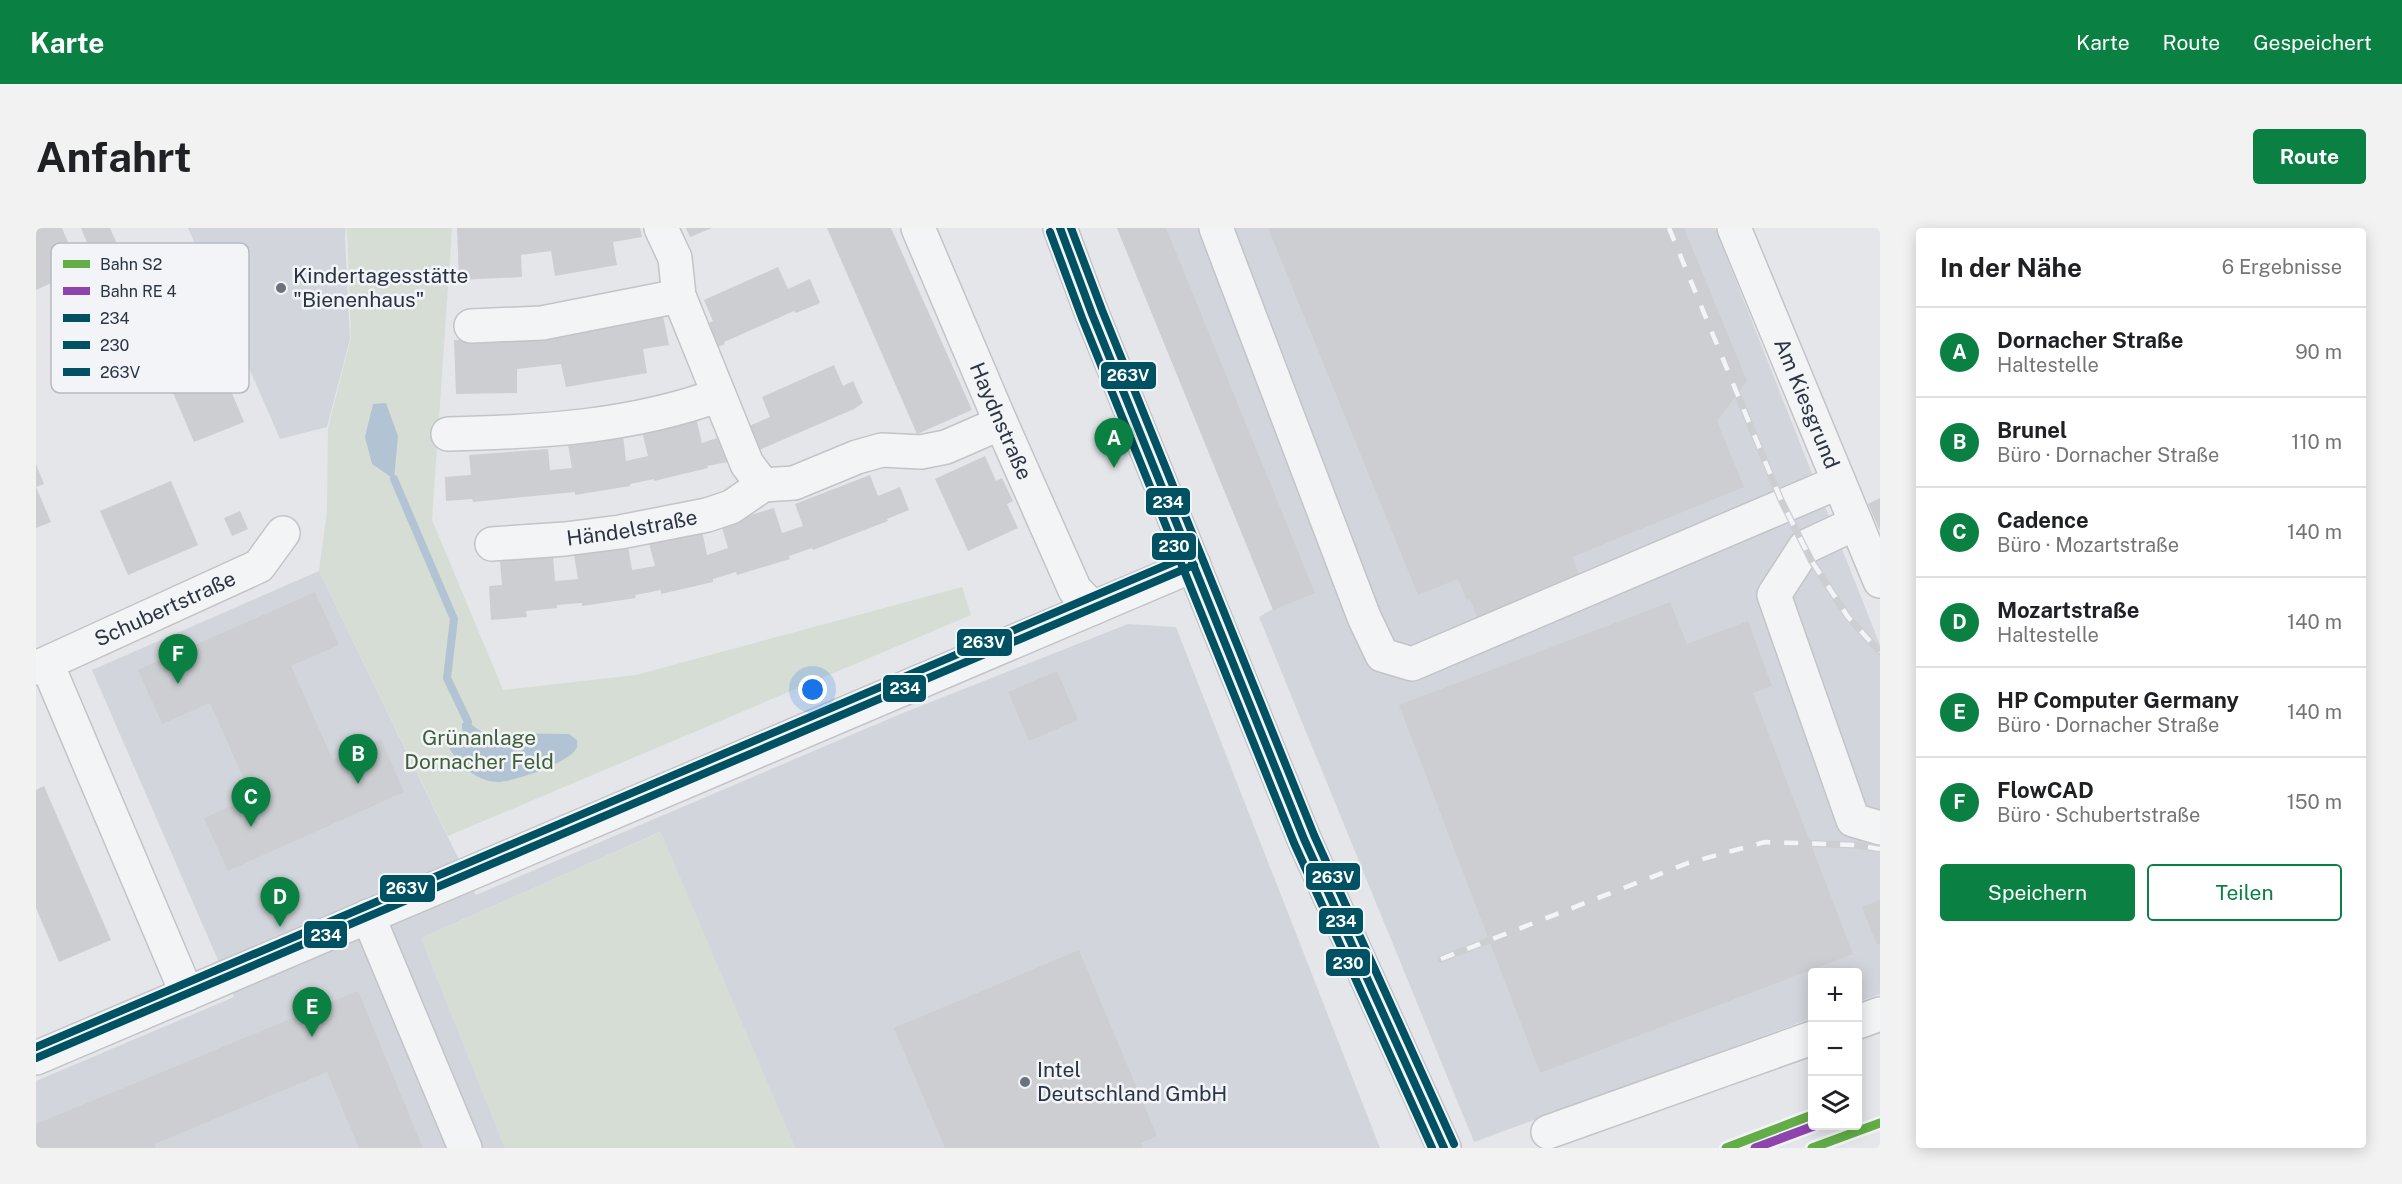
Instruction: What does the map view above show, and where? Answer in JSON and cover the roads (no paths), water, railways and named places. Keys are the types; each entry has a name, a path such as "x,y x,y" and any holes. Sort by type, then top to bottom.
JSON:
{"main road":[{"path":"1060,228 1092,314 1304,839 1444,1148"}],"street":[{"path":"661,228 675,258 679,297 747,464 764,484 794,483 857,457 882,450 921,452 946,447 1001,423"},
{"name":"Haydnstraße","path":"918,228 1075,590 1093,608"},
{"path":"1216,228 1364,617 1383,656 1412,664 1839,482"},
{"name":"Am Kiesgrund","path":"1734,228 1880,581"},
{"path":"471,326 542,323 679,297"},
{"path":"448,434 530,432 633,420 685,407 719,395"},
{"name":"Händelstraße","path":"492,544 620,532 707,514 731,507 764,484"},
{"path":"1856,523 1805,547 1774,595 1853,820 1880,828"},
{"name":"Schubertstraße","path":"41,666 259,566 283,533"},
{"path":"36,1058 1194,566"},
{"path":"41,666 187,993"},
{"path":"368,916 465,1148"},
{"path":"1862,1020 1880,1014"},
{"path":"1548,1132 1808,1039"}],"water":[{"path":"386,403 398,436 394,479 372,464 365,437 373,404"},
{"path":"468,722 483,733 569,734 577,740 577,747 563,760 540,771 505,781 490,781 469,771 449,748 460,742 462,723"}],"waterway":[{"path":"394,479 454,619 447,678 468,722"}],"railway":[{"path":"1669,228 1781,500 1811,560 1848,617 1880,652"},
{"path":"1441,959 1688,863 1765,842 1855,845 1880,849"}],"rail line":[{"name":"S2","path":"1726,1148 1808,1117"},
{"name":"S2","path":"1812,1148 1880,1123"}],"place":[{"name":"Kindertagesstätte \"Bienenhaus\"","path":"281,288"},
{"name":"Dornacher Straße","path":"1114,468"},
{"name":"FlowCAD","path":"178,684"},
{"name":"Brunel","path":"358,784"},
{"name":"Cadence","path":"251,827"},
{"name":"Mozartstraße","path":"280,927"},
{"name":"HP Computer Germany","path":"312,1037"},
{"name":"Intel Deutschland GmbH","path":"1025,1082"}],"park label":[{"name":"Grünanlage Dornacher Feld","path":"479,750"}]}
